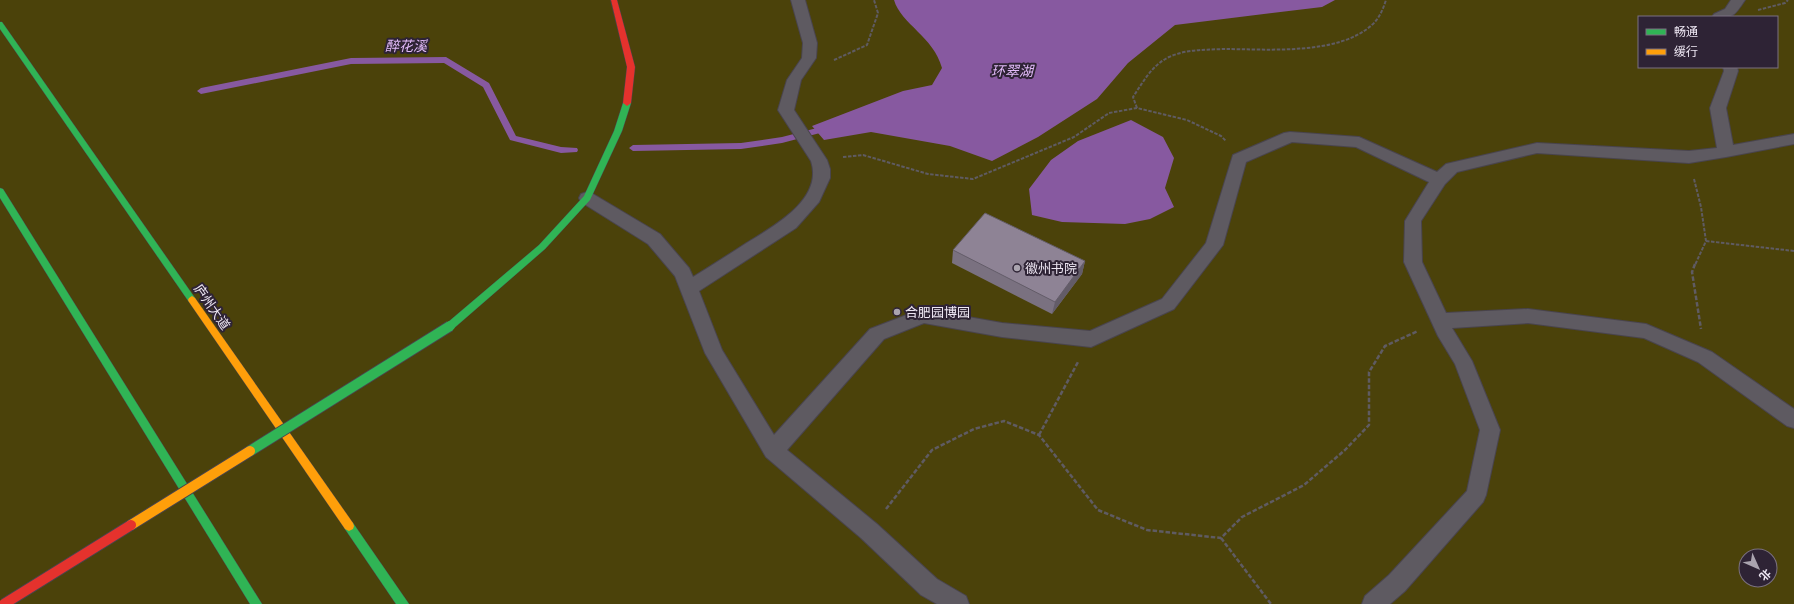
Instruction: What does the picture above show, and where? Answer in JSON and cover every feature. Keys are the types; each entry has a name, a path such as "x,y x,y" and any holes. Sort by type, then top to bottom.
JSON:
{"main road":[{"path":"4,604 450,326 542,247 587,198 618,131 627,103 631,67 614,0"},
{"name":"庐州大道","path":"0,24 403,604"},
{"path":"0,191 256,604"}],"lane":[{"path":"689,289 790,224 811,202 822,178 820,164 786,110 794,80 809,58 810,43 798,0"},
{"path":"1721,16 1730,12 1738,0"},
{"path":"1726,152 1718,108 1731,71 1730,68"},
{"path":"773,451 877,334 923,316 1002,330 1091,339 1168,304 1214,245 1240,159 1290,137 1359,142 1439,180"},
{"path":"1373,604 1397,583 1476,495 1490,430 1464,361 1447,336 1413,262 1413,221 1439,180 1452,168 1537,148 1688,158 1794,139"},
{"path":"587,198 654,239 683,273 714,353 773,451 869,531 929,587 958,604"},
{"path":"1440,321 1528,316 1646,331 1705,357 1794,420"}],"path":[{"path":"809,58 834,60 866,45 878,13 874,0"},
{"path":"1137,108 1133,97 1152,67 1172,54 1188,50 1301,48 1318,46 1354,36 1371,27 1384,10 1386,0"},
{"path":"820,164 863,155 928,174 973,179 1074,138 1109,113 1137,108 1187,120 1222,136 1240,159"},
{"path":"1688,158 1701,207 1706,241 1692,272 1705,357"},
{"path":"1706,241 1794,251"},
{"path":"1221,538 1242,517 1304,485 1345,450 1369,425 1369,372 1385,346 1440,321"},
{"path":"1039,435 1091,339"},
{"path":"869,531 932,450 974,428 1004,421 1039,435 1098,510 1147,530 1221,538 1271,604"}],"shaded area":[{"name":"合肥园博园","path":"0,0 1794,0 1794,604 0,604"}],"water":[{"name":"环翠湖","path":"894,0 1335,0 1322,7 1175,25 1128,63 1097,99 1038,137 992,161 950,146 871,132 824,140 812,126 903,91 932,85 942,68 938,57 925,39 903,16"},
{"path":"1131,120 1163,137 1174,158 1165,188 1174,207 1150,219 1125,224 1062,222 1032,215 1029,189 1051,160 1078,141"}],"building":[{"name":"徽州书院","path":"985,213 1085,261 1055,302 953,250"}],"waterway":[{"name":"醉花溪","path":"201,91 351,61 446,60 486,85 513,138 561,150 574,150"},
{"path":"633,148 741,146 782,140 817,131"}],"traffic: fast":[{"path":"0,24 192,300"},
{"path":"450,326 542,247 587,198 618,131 627,103"},
{"path":"0,191 256,604"},
{"path":"250,451 450,326"},
{"path":"349,526 403,604"}],"traffic: slow":[{"path":"192,300 349,526"},
{"path":"131,525 250,451"}],"traffic: jam":[{"path":"614,0 631,67 627,103"},
{"path":"4,604 131,525"}],"place":[{"name":"徽州书院","path":"1017,268"},
{"name":"合肥园博园","path":"897,312"}]}
